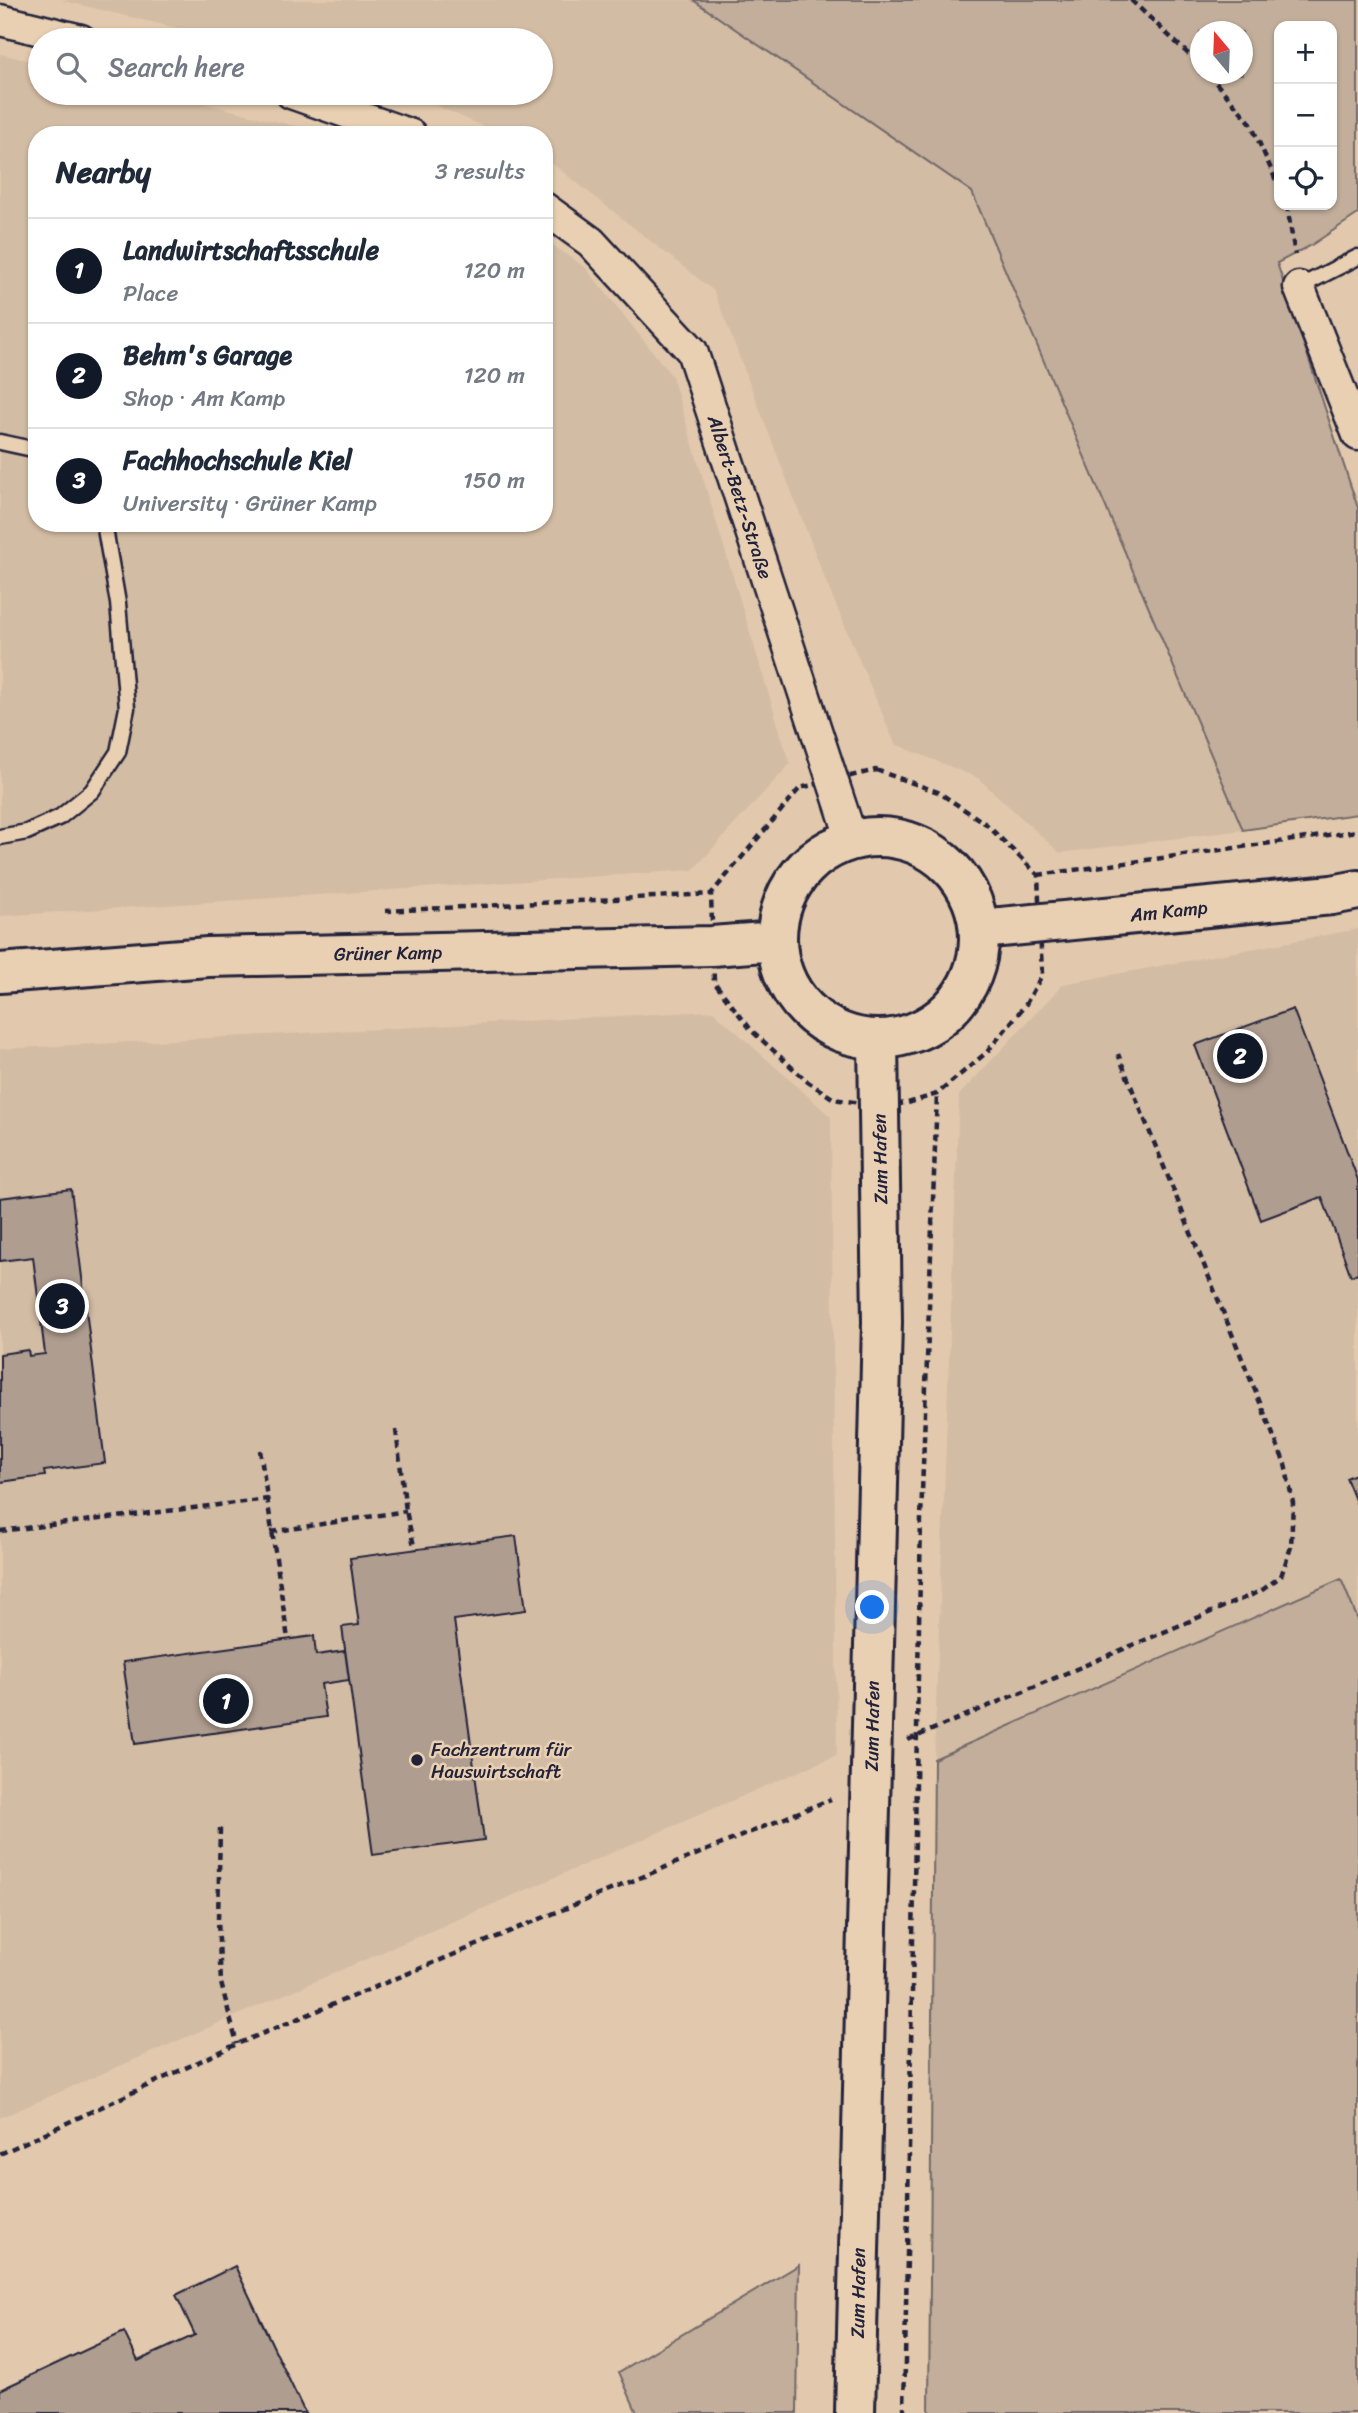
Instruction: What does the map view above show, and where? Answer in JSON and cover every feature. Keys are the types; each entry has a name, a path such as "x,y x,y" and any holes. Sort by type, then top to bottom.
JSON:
{"main road":[{"path":"893,838 925,847 952,868 971,896 980,929 976,965 962,995 940,1018 911,1034 878,1040 848,1035 821,1022 794,995 783,972 777,942 783,903 802,872 825,852 852,840 893,838"},
{"name":"Am Kamp","path":"980,929 1332,895 1358,890"},
{"name":"Grüner Kamp","path":"0,973 208,957 712,946 777,942"},
{"name":"Zum Hafen","path":"855,2413 882,1322 878,1040"}],"street":[{"path":"0,20 32,28"},
{"path":"326,105 386,126"},
{"name":"Albert-Betz-Straße","path":"553,215 591,242 692,351 852,840"},
{"path":"1299,287 1358,435"}],"lane":[{"path":"1299,287 1358,257"},
{"path":"0,442 28,448"},
{"path":"0,837 27,832 60,817 92,791 118,752 127,708 118,603 106,532"}],"path":[{"path":"1131,0 1190,56"},
{"path":"1217,84 1251,122 1274,175"},
{"path":"1288,210 1299,287"},
{"path":"876,770 938,792 986,824 1038,875 1042,975 1026,1004 987,1052 937,1094 908,1103 879,1106 834,1099 808,1082 752,1031 714,982 711,894 800,788 876,770"},
{"path":"1038,875 1358,831"},
{"path":"0,2154 237,2044 871,1768 919,1736 1261,1591 1281,1576 1291,1547 1293,1503 1285,1464 1118,1054"},
{"path":"904,2413 919,1736 921,1519 937,1094"},
{"path":"396,1430 406,1511 415,1550"},
{"path":"260,1450 288,1639"},
{"path":"0,1531 268,1499"},
{"path":"271,1532 406,1511"},
{"path":"220,1828 218,1920 221,1983 237,2044"}],"shaded area":[{"path":"60,0 693,0 972,192 1243,830 1060,853 978,778 895,744 827,584 714,291 553,164 553,126 483,126 435,105 553,105 553,28 176,28"},
{"path":"693,0 1358,0 1358,214 1310,246 1277,263 1358,508 1358,814 1243,830 972,192"},
{"path":"0,54 28,60 28,105 210,105 295,126 28,126 28,532 553,532 553,245 586,268 672,376 790,764 693,870 0,916"},
{"path":"1358,929 1358,1620 1340,1579 934,1759 959,1095 1063,984"},
{"path":"713,1011 831,1117 837,1755 0,2118 0,1049"},
{"path":"1341,1579 1358,1620 1358,2413 929,2413 934,1759"},
{"path":"799,2265 797,2413 637,2413 619,2372"}],"building":[{"path":"1293,1009 1358,1180 1358,1273 1351,1276 1322,1197 1261,1220 1195,1045"},
{"path":"71,1189 105,1463 44,1471 45,1476 0,1482 0,1354 28,1350 29,1356 45,1354 33,1257 0,1261 0,1198"},
{"path":"1358,1473 1358,1507 1346,1478"},
{"name":"Fachzentrum für Hauswirtschaft","path":"516,1536 526,1610 454,1620 484,1840 373,1855 342,1627 359,1625 350,1558"},
{"path":"314,1636 316,1655 345,1651 349,1680 321,1684 326,1717 135,1744 123,1662"},
{"path":"235,2266 305,2413 0,2413 0,2390 124,2332 138,2361 195,2335 176,2295"}],"place":[{"name":"Behm's Garage","path":"1240,1056"},
{"name":"Fachhochschule Kiel","path":"62,1306"},
{"name":"Landwirtschaftsschule","path":"226,1701"},
{"name":"Fachzentrum für Hauswirtschaft","path":"417,1760"}]}
